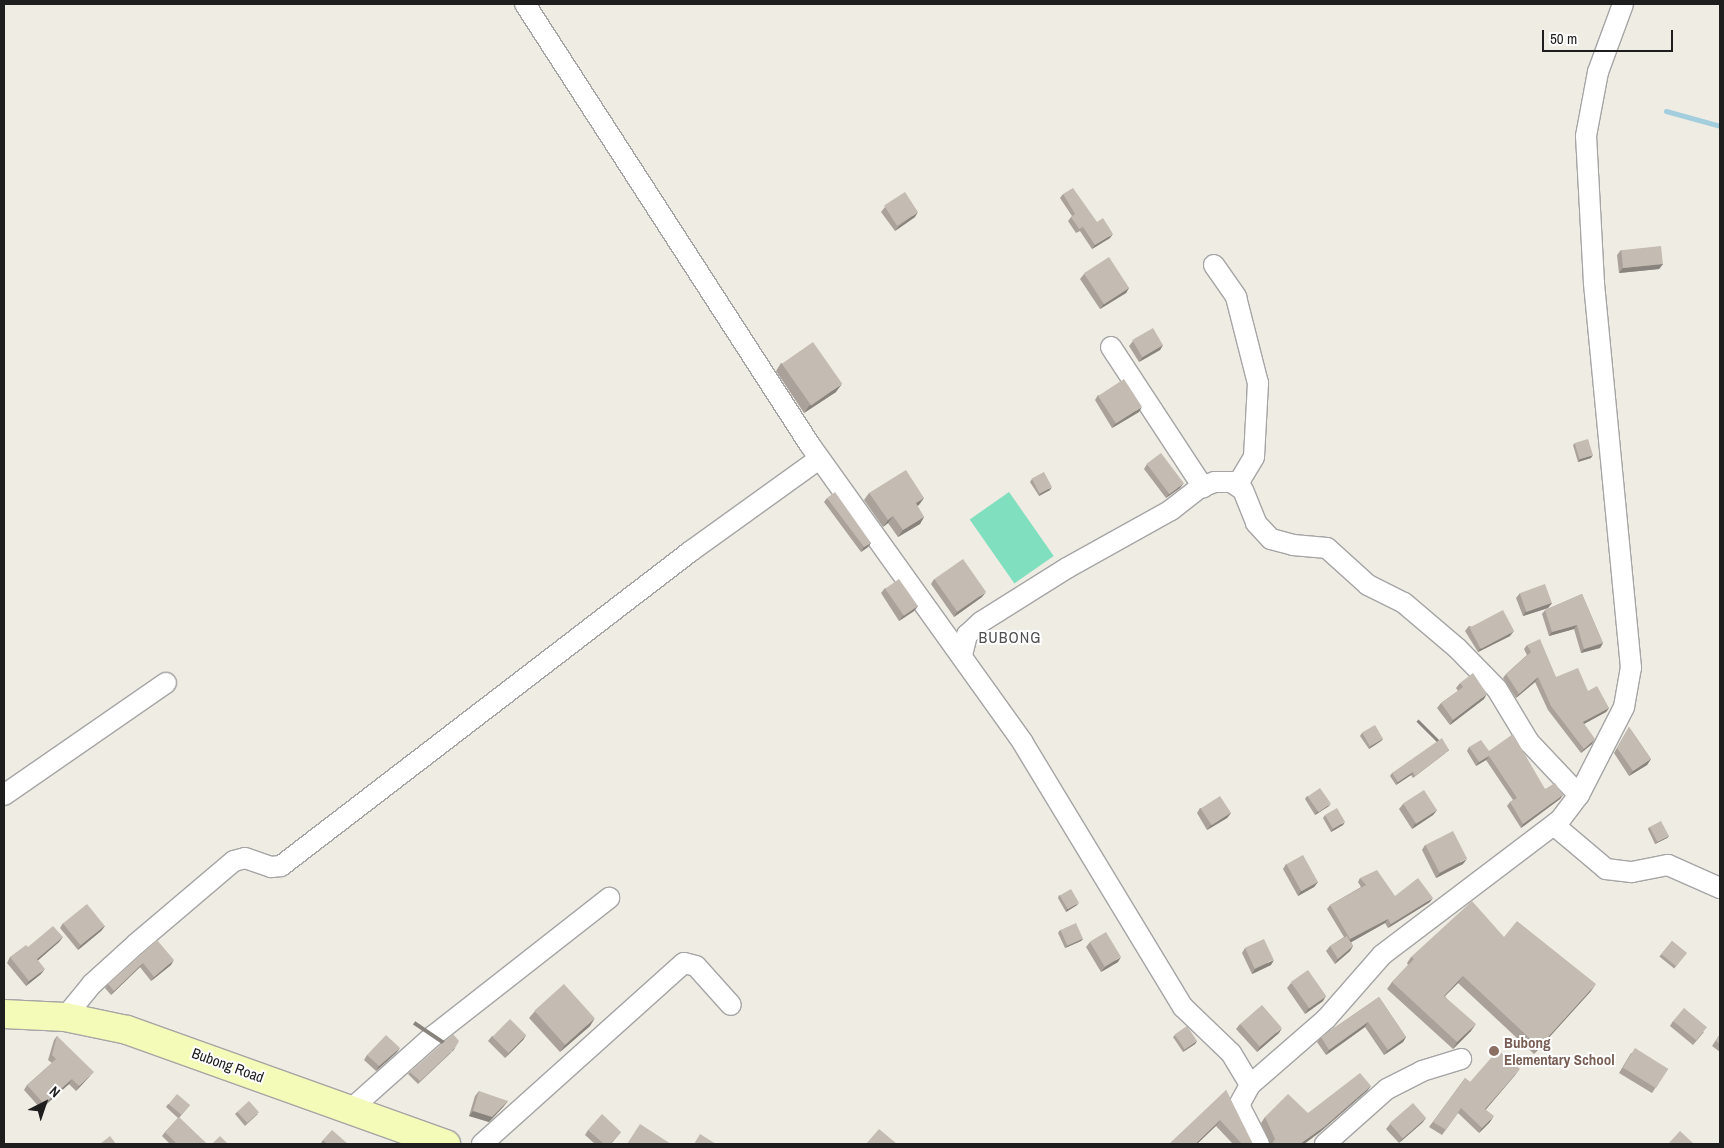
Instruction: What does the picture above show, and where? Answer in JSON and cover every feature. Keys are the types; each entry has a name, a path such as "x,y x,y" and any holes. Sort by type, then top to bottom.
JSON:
{"main road":[{"name":"Bubong Road","path":"5,1013 65,1017 127,1030 446,1144"}],"street":[{"path":"525,4 820,459 962,655 1053,790 1137,935 1183,1007 1231,1053 1250,1085"},
{"path":"1259,1144 1239,1105 1250,1085 1326,1019 1382,955 1554,825 1579,796 1624,707 1631,678 1594,283 1590,165 1586,149 1587,124 1598,72 1623,4"},
{"path":"1214,265 1236,297 1258,383 1254,457 1237,485"},
{"path":"1110,346 1203,487"},
{"path":"65,1017 92,984 234,861 245,858 272,867 281,866 691,551 820,459"},
{"path":"962,655 967,635 977,625 1073,564 1171,510 1203,487 1223,482 1237,485 1243,490 1256,524 1271,539 1294,545 1327,548 1368,585 1404,604 1457,648 1497,689 1529,742 1579,796"},
{"path":"4,795 166,684"},
{"path":"1554,825 1606,868 1632,872 1668,865 1720,888"},
{"path":"351,1110 433,1036 609,898"},
{"path":"482,1144 684,963 696,966 730,1005"},
{"path":"1325,1144 1387,1089 1422,1071 1461,1059"}],"green space":[{"path":"1009,492 1054,556 1014,583 970,520"}],"building":[{"path":"1073,188 1097,222 1103,218 1113,234 1095,245 1083,227 1079,229 1071,217 1075,214 1063,194"},
{"path":"905,192 918,212 897,226 884,206"},
{"path":"1661,246 1663,264 1623,268 1621,250"},
{"path":"1109,257 1129,288 1104,304 1084,273"},
{"path":"1153,328 1163,345 1142,357 1132,340"},
{"path":"813,342 842,384 811,406 782,364"},
{"path":"1124,379 1142,407 1116,424 1098,396"},
{"path":"1588,439 1593,455 1580,459 1575,443"},
{"path":"1161,453 1184,483 1169,494 1147,464"},
{"path":"906,470 924,498 916,503 924,517 903,530 893,516 888,520 869,493"},
{"path":"1044,472 1052,487 1040,494 1032,479"},
{"path":"835,492 871,543 864,547 827,498"},
{"path":"963,559 986,592 957,612 934,579"},
{"path":"899,579 918,606 904,616 885,589"},
{"path":"1545,584 1552,603 1526,612 1520,593"},
{"path":"1582,594 1603,643 1584,649 1577,625 1552,632 1545,610"},
{"path":"1503,610 1514,631 1481,649 1469,628"},
{"path":"1540,639 1556,677 1578,668 1588,691 1597,686 1609,708 1583,722 1595,739 1584,749 1551,706 1538,677 1519,694 1506,674 1531,652 1527,645"},
{"path":"1473,673 1487,694 1453,720 1441,703 1463,687 1460,683"},
{"path":"1375,725 1383,739 1370,746 1362,732"},
{"path":"1629,727 1651,759 1633,771 1617,748"},
{"path":"1513,734 1545,789 1555,783 1563,795 1523,824 1510,802 1517,798 1489,756 1479,762 1469,747 1481,740 1489,751"},
{"path":"1442,738 1449,750 1415,776 1413,772 1398,782 1392,773"},
{"path":"1320,788 1331,804 1319,812 1308,797"},
{"path":"1424,790 1437,810 1416,824 1403,804"},
{"path":"1220,796 1231,813 1212,825 1201,809"},
{"path":"1337,808 1345,822 1333,829 1325,815"},
{"path":"1661,821 1669,836 1658,842 1650,827"},
{"path":"1453,831 1467,859 1439,873 1425,845"},
{"path":"1303,855 1318,882 1301,891 1286,864"},
{"path":"1377,870 1395,896 1418,878 1433,898 1391,924 1388,919 1350,939 1330,905 1366,885 1360,878"},
{"path":"1071,889 1079,903 1068,909 1060,896"},
{"path":"1472,901 1504,937 1517,921 1596,984 1539,1047 1463,976 1444,996 1476,1024 1457,1042 1392,982 1414,959 1411,957"},
{"path":"87,904 105,926 81,945 63,924"},
{"path":"1076,923 1083,939 1067,945 1060,930"},
{"path":"53,926 63,937 37,959 45,969 29,981 10,957 26,945 28,947"},
{"path":"1106,932 1121,957 1105,967 1090,942"},
{"path":"1347,936 1353,946 1338,959 1330,946"},
{"path":"1264,939 1274,960 1255,969 1245,948"},
{"path":"157,940 174,960 154,977 143,963 114,991 108,984"},
{"path":"1672,941 1687,953 1676,966 1661,954"},
{"path":"1308,970 1326,996 1309,1008 1291,982"},
{"path":"564,984 595,1018 565,1045 534,1011"},
{"path":"1379,997 1406,1037 1388,1050 1368,1022 1329,1050 1321,1037"},
{"path":"1262,1005 1282,1028 1260,1047 1240,1024"},
{"path":"1684,1008 1707,1027 1696,1040 1673,1021"},
{"path":"510,1019 526,1035 509,1053 492,1037"},
{"path":"1187,1026 1197,1041 1185,1049 1175,1034"},
{"path":"453,1034 459,1041 455,1048 420,1081 410,1072"},
{"path":"1720,1034 1720,1044 1716,1041"},
{"path":"386,1035 400,1048 379,1066 367,1055"},
{"path":"57,1036 94,1072 79,1086 72,1079 44,1104 27,1085 56,1059 52,1055"},
{"path":"1635,1048 1668,1069 1656,1088 1623,1068"},
{"path":"1498,1050 1520,1069 1485,1109 1494,1116 1482,1128 1461,1108 1446,1130 1433,1122 1465,1078 1470,1082"},
{"path":"1360,1073 1371,1086 1324,1127 1300,1144 1272,1144 1275,1139 1265,1117 1288,1094 1308,1113"},
{"path":"1226,1090 1253,1144 1242,1144 1220,1120 1195,1144 1169,1144"},
{"path":"479,1091 508,1101 492,1117 473,1111"},
{"path":"177,1094 190,1105 182,1115 169,1104"},
{"path":"249,1101 259,1112 247,1123 237,1112"},
{"path":"1413,1103 1426,1118 1403,1138 1390,1123"},
{"path":"602,1114 621,1132 610,1144 604,1144 588,1130"},
{"path":"179,1117 207,1144 177,1144 165,1132"},
{"path":"640,1124 671,1144 627,1144"},
{"path":"879,1129 897,1144 866,1144"},
{"path":"332,1130 348,1144 327,1144 323,1140"},
{"path":"1680,1131 1694,1144 1668,1144"},
{"path":"700,1134 716,1144 694,1144"},
{"path":"110,1136 116,1144 100,1144"},
{"path":"220,1136 228,1144 212,1144"}],"waterway":[{"path":"1666,111 1720,126"}],"place":[{"name":"Bubong Elementary School","path":"1494,1051"}],"district":[{"name":"BUBONG","path":"1010,637"}]}
